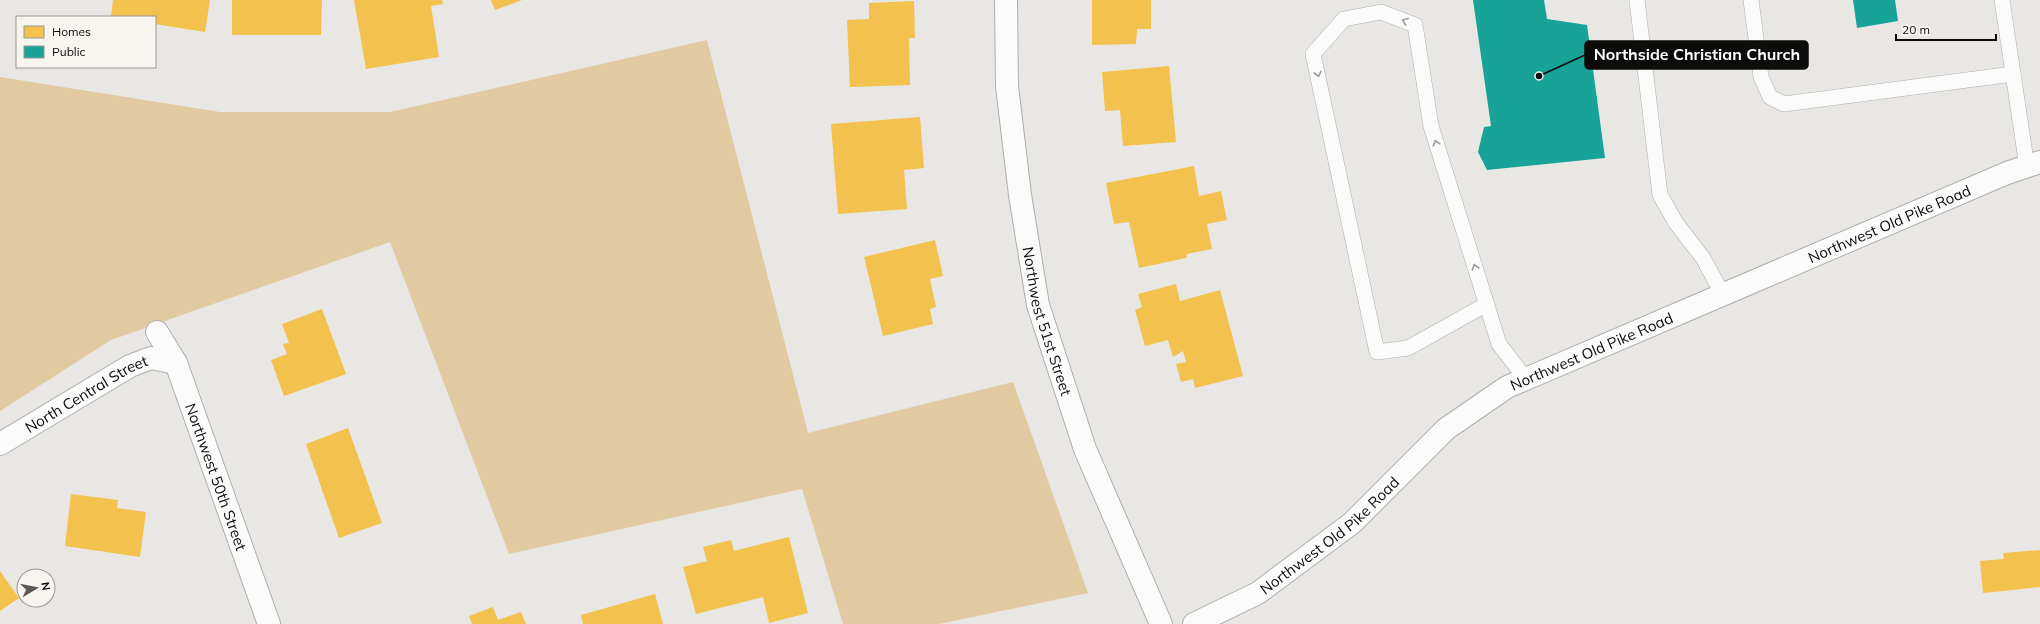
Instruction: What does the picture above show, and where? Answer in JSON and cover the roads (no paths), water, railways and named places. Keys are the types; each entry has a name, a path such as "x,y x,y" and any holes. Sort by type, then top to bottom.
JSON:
{"street":[{"name":"Northwest 51st Street","path":"1006,0 1007,86 1020,195 1038,305 1085,449 1161,624"},
{"name":"Northwest Old Pike Road","path":"1194,624 1258,593 1352,523 1446,429 1507,387 2007,173 2033,164"},
{"name":"Northwest 50th Street","path":"157,332 176,363 269,624"},
{"name":"North Central Street","path":"0,444 130,366 151,358 176,363"}],"lane":[{"path":"1637,0 1660,195 1676,223 1703,258 1723,295"},
{"path":"1751,0 1761,77 1770,97 1784,104 2013,74"},
{"path":"2002,0 2013,74 2033,164"},
{"path":"1486,304 1408,348 1377,352 1313,54 1344,20 1381,12 1415,25 1431,126 1486,304 1499,344 1526,379"}],"place":[{"name":"Northside Christian Church","path":"1539,76"}]}
